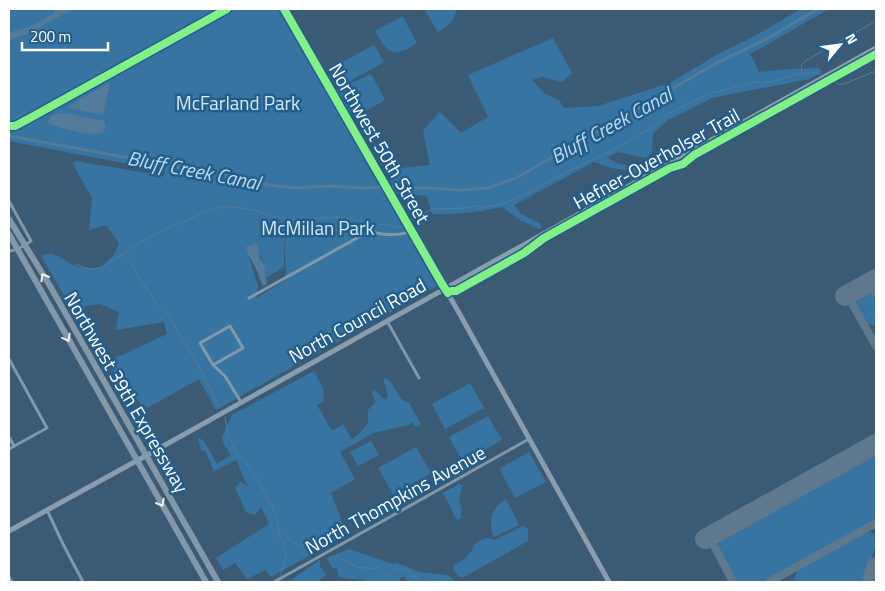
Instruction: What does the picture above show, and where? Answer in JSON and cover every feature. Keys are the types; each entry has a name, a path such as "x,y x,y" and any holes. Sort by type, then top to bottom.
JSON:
{"highway":[{"name":"Northwest 39th Expressway","path":"9,218 218,582"},
{"name":"Northwest 39th Expressway","path":"9,234 206,582"}],"main road":[{"name":"Northwest 50th Street","path":"284,9 412,231 609,582"},
{"name":"North Council Road","path":"9,531 876,48"}],"street":[{"path":"156,48 227,9"},
{"path":"9,201 31,241 17,250 9,251"},
{"path":"249,298 366,233 395,234 412,231"},
{"path":"387,321 419,378"},
{"path":"213,365 243,348 230,326 200,343 213,365 225,376 241,402"},
{"path":"9,359 47,428 9,449"},
{"path":"9,437 14,446"},
{"name":"North Thompkins Avenue","path":"274,582 529,439"},
{"path":"47,510 84,582"},
{"path":"9,577 12,582"}],"green space":[{"path":"9,9 224,9 14,125 9,124"},
{"path":"234,9 281,9 389,196 416,245 413,245 437,286 216,410 199,379 147,408 119,385 109,361 167,334 164,322 116,330 119,312 100,304 85,306 82,326 41,256 46,254 55,255 75,266 100,268 114,255 119,243 106,225 89,230 92,198 72,163 76,161 164,176 165,171 9,141 9,129 16,129","holes":["284,229 286,280 256,298 258,286 246,247 259,250 266,278 284,267"]},
{"path":"424,9 457,9 450,23 438,32"},
{"path":"801,9 829,9 750,54 759,72 819,68 822,72 809,79 712,98 668,120 653,133 652,153 645,158 618,152 607,157 616,163 639,168 641,172 635,176 630,171 611,168 594,162 514,205 521,214 539,223 542,226 539,229 520,220 502,207 467,213 432,214 427,196 396,193 390,181 391,169 430,165 423,130 440,112 461,133 488,117 468,75 553,38 572,73 562,82 542,77 532,80 545,94 559,100 564,108 598,106 670,83 718,54 753,37"},
{"path":"403,17 417,43 402,51 392,52 384,45 375,31"},
{"path":"374,45 384,62 345,84 335,66"},
{"path":"371,74 385,100 359,115 357,112 348,113 336,90"},
{"path":"870,288 876,300 876,324 872,325 866,322 855,301 857,295"},
{"path":"314,371 323,388 324,401 317,405 332,431 343,424 352,439 357,436 368,423 368,410 376,402 372,393 374,390 383,399 386,399 388,395 383,380 386,378 402,400 409,403 421,424 416,427 412,422 409,425 373,433 340,452 355,479 331,493 344,527 339,532 341,538 271,577 265,570 247,579 235,563 223,570 216,558 269,524 261,507 255,515 246,512 235,488 241,482 248,487 236,460 214,471 205,451 201,450 198,438 203,440 217,464 231,455 224,445 222,437 232,415"},
{"path":"470,383 484,408 445,429 432,404"},
{"path":"488,416 502,440 463,462 449,437"},
{"path":"371,441 379,455 358,466 350,452"},
{"path":"416,447 431,473 393,494 378,468"},
{"path":"529,452 546,482 515,498 500,470"},
{"path":"876,455 876,519 762,582 737,582 719,549 718,545 721,541"},
{"path":"459,484 462,485 459,501 462,509 461,518 457,520 443,493"},
{"path":"506,499 519,525 494,537 491,526 492,515 497,506"},
{"path":"523,526 528,529 528,541 464,577 459,577 453,569 454,565 463,560 472,551 473,546 481,540 488,538 495,540"},
{"path":"869,532 875,536 876,543 865,582 793,582 798,570"},
{"path":"349,549 393,564 397,563 419,572 447,575 457,582 408,582 405,577 400,577 400,582 374,582 338,577 337,569 332,568 327,558"},
{"path":"320,560 320,566 326,575 318,582 288,582"}],"shaded area":[{"path":"55,9 73,9 32,33 9,41 9,33 36,23 53,14"},
{"path":"109,83 103,115 69,108 70,105"},
{"path":"57,113 66,113 104,121 106,125 104,132 99,134 85,133 49,124 50,117"},
{"path":"257,243 259,257 264,265 267,284 264,286 246,247"}],"waterway":[{"name":"Bluff Creek Canal","path":"390,187 463,190 487,188 516,178 715,64 768,38 818,9"},
{"path":"801,72 802,64 805,61 876,21"},
{"path":"832,80 838,84 844,84 876,71"},
{"path":"409,221 434,209 485,207 503,204 613,150 655,126 668,114 712,93 803,73 820,74"},
{"name":"Bluff Creek Canal","path":"9,136 215,172 269,185 295,188 329,186 381,187"},
{"path":"75,264 91,270 102,267 132,247 167,228 222,207 236,207 271,216 297,220 339,217 399,228 405,224"},
{"path":"122,255 133,267 157,304 163,308 170,318 199,367 219,407"},
{"path":"225,417 228,434 236,454 244,460 259,482 270,502 278,523 279,536 283,542 286,558 281,576"},
{"path":"280,530 297,544 304,545 321,540 330,545"},
{"path":"337,556 357,567 373,569 378,567 383,574 387,575 395,568 402,571 407,569 411,576 416,576 423,582"},
{"path":"429,582 432,579 435,582"}],"taxiway":[{"path":"870,282 876,293"},
{"path":"847,295 876,346"},
{"path":"769,582 876,523"},
{"path":"720,530 714,535 712,542 733,582"}],"runway":[{"path":"845,296 876,279"},
{"path":"705,539 876,444"},
{"path":"872,582 876,567"}],"cycle path":[{"path":"9,126 15,126 30,118 227,9"},
{"path":"284,9 448,293"},
{"name":"Hefner-Overholser Trail","path":"452,291 456,291 524,253 544,238 670,168 683,164 694,155 876,54"}],"park label":[{"name":"McFarland Park","path":"238,102"},
{"name":"McMillan Park","path":"318,227"}]}
